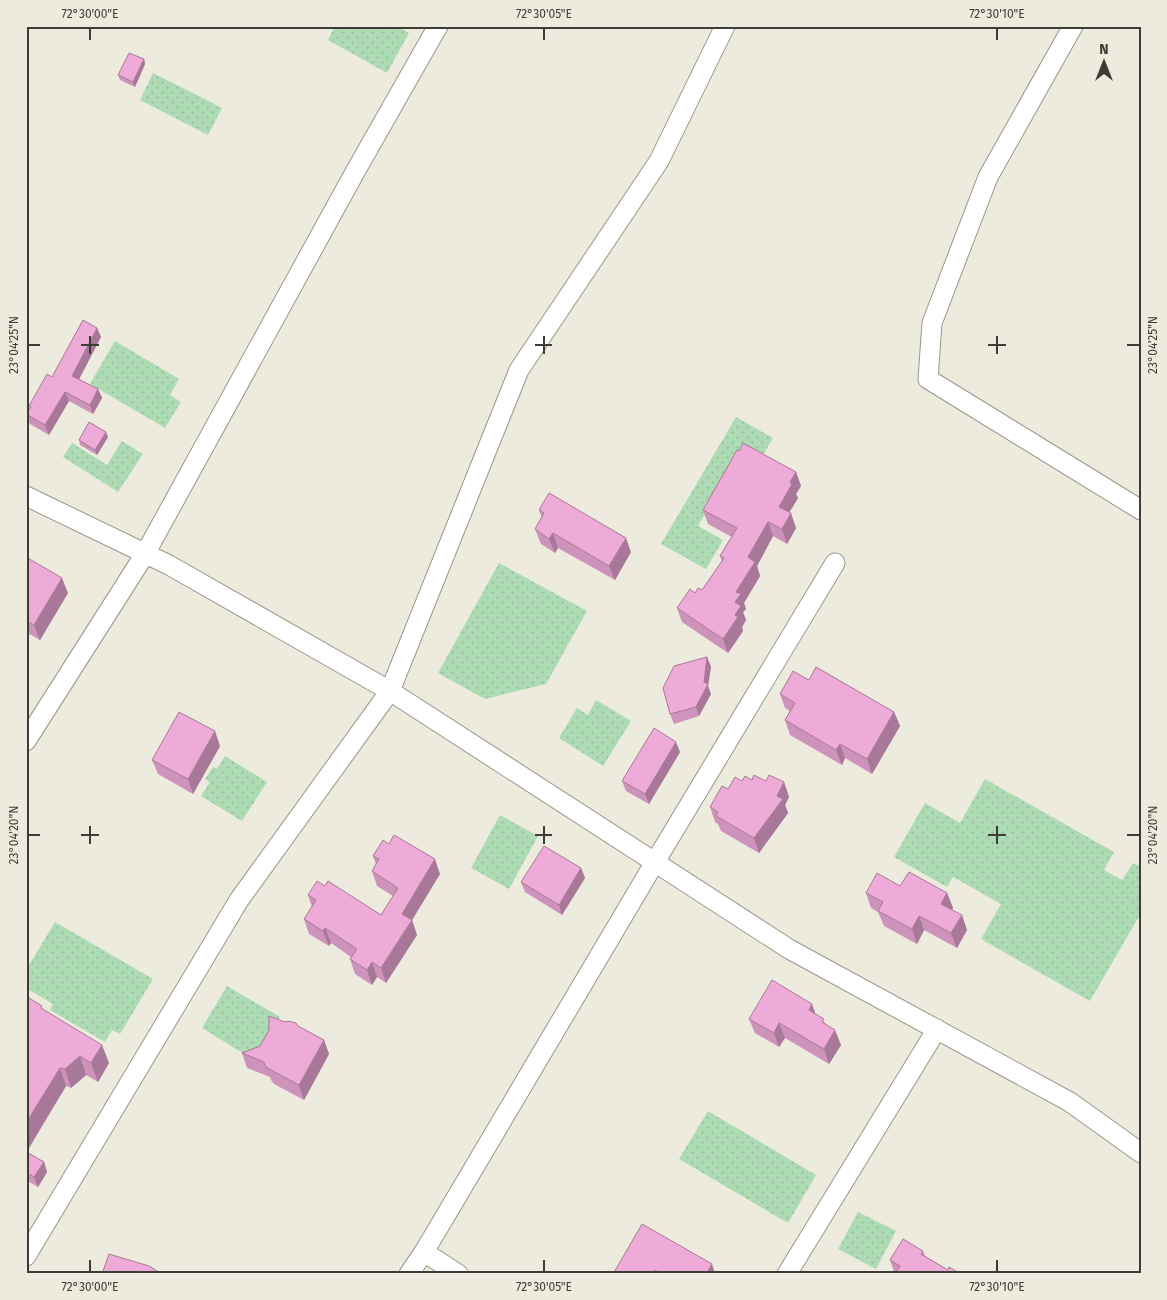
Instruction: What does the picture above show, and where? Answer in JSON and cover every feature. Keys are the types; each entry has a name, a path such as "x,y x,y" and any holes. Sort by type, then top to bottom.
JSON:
{"street":[{"path":"26,741 145,554 350,181 438,26"},
{"path":"26,1256 239,900 390,691 519,370 660,161 725,26"},
{"path":"1073,26 988,177 932,323 928,379 1141,510"},
{"path":"26,496 169,566 390,691 789,949 1070,1102 1141,1153"},
{"path":"409,1274 424,1252 835,563"},
{"path":"787,1274 937,1029"},
{"path":"424,1252 458,1274"}],"green space":[{"path":"335,26 397,26 409,33 387,73 328,40"},
{"path":"153,73 222,108 208,135 140,100"},
{"path":"115,341 179,379 170,395 181,402 165,428 90,384"},
{"path":"736,417 773,438 763,455 746,445 698,526 723,540 706,569 661,544"},
{"path":"122,441 143,454 118,492 63,457 72,443 107,465"},
{"path":"499,563 587,611 546,684 485,699 438,673"},
{"path":"596,700 631,721 603,766 559,738 577,708 588,715"},
{"path":"225,756 267,782 242,821 201,796 210,782 205,779 213,767 217,769"},
{"path":"985,779 1114,852 1104,870 1122,880 1133,863 1141,867 1141,913 1090,1001 981,939 1001,904 953,877 947,887 894,857 925,803 960,823"},
{"path":"500,815 538,836 509,889 471,868"},
{"path":"55,922 153,979 120,1034 112,1030 105,1042 50,1010 53,1004 26,988 26,970"},
{"path":"227,986 280,1017 254,1060 202,1028"},
{"path":"708,1111 816,1175 788,1223 679,1159"},
{"path":"858,1212 896,1231 876,1269 838,1249"}],"building":[{"path":"129,53 144,59 133,82 118,75"},
{"path":"83,320 97,328 72,376 98,389 90,405 65,392 45,425 26,414 47,374 52,377"},
{"path":"89,422 106,432 95,450 79,440"},
{"path":"743,443 796,472 790,482 792,484 779,507 791,513 782,529 768,522 748,557 755,562 736,592 741,594 735,602 741,606 735,615 738,617 723,639 677,608 690,589 695,593 698,588 702,590 724,558 720,556 737,528 703,510 737,450 739,451"},
{"path":"549,493 626,538 609,566 553,533 549,539 535,529 544,513 539,510"},
{"path":"26,557 62,578 34,625 26,621"},
{"path":"707,657 704,682 708,684 696,707 670,714 663,688 674,666"},
{"path":"816,667 894,712 867,759 840,744 836,750 785,720 795,703 780,694 793,671 809,680"},
{"path":"179,712 215,731 188,779 152,760"},
{"path":"654,728 676,742 645,794 622,781"},
{"path":"754,775 766,781 769,775 784,782 777,796 783,799 754,838 716,816 718,812 710,807 722,786 728,789 735,777 742,781 745,776 752,780"},
{"path":"394,835 435,859 402,914 412,920 381,968 372,962 367,970 350,959 357,949 325,928 323,931 304,919 316,900 308,895 317,881 325,886 328,881 381,915 398,888 372,871 379,859 373,856 383,840 389,844"},
{"path":"544,846 581,868 559,905 521,882"},
{"path":"909,872 947,893 941,904 962,915 951,933 919,916 912,929 878,911 883,902 866,893 877,873 900,886"},
{"path":"772,980 812,1004 809,1010 824,1019 822,1022 835,1030 824,1049 779,1023 774,1033 749,1019"},
{"path":"26,996 42,1006 41,1008 102,1045 91,1063 80,1056 65,1069 60,1068 26,1123"},
{"path":"269,1016 285,1022 296,1023 298,1026 324,1040 299,1085 269,1069 265,1066 264,1062 242,1053 260,1046 269,1030"},
{"path":"26,1152 44,1162 34,1177 26,1172"},
{"path":"642,1224 712,1264 706,1274 662,1274 655,1270 653,1274 613,1274"},
{"path":"903,1239 923,1251 921,1254 948,1270 949,1267 961,1274 895,1274 900,1266 890,1260"},
{"path":"109,1254 149,1266 162,1274 102,1274"}]}
